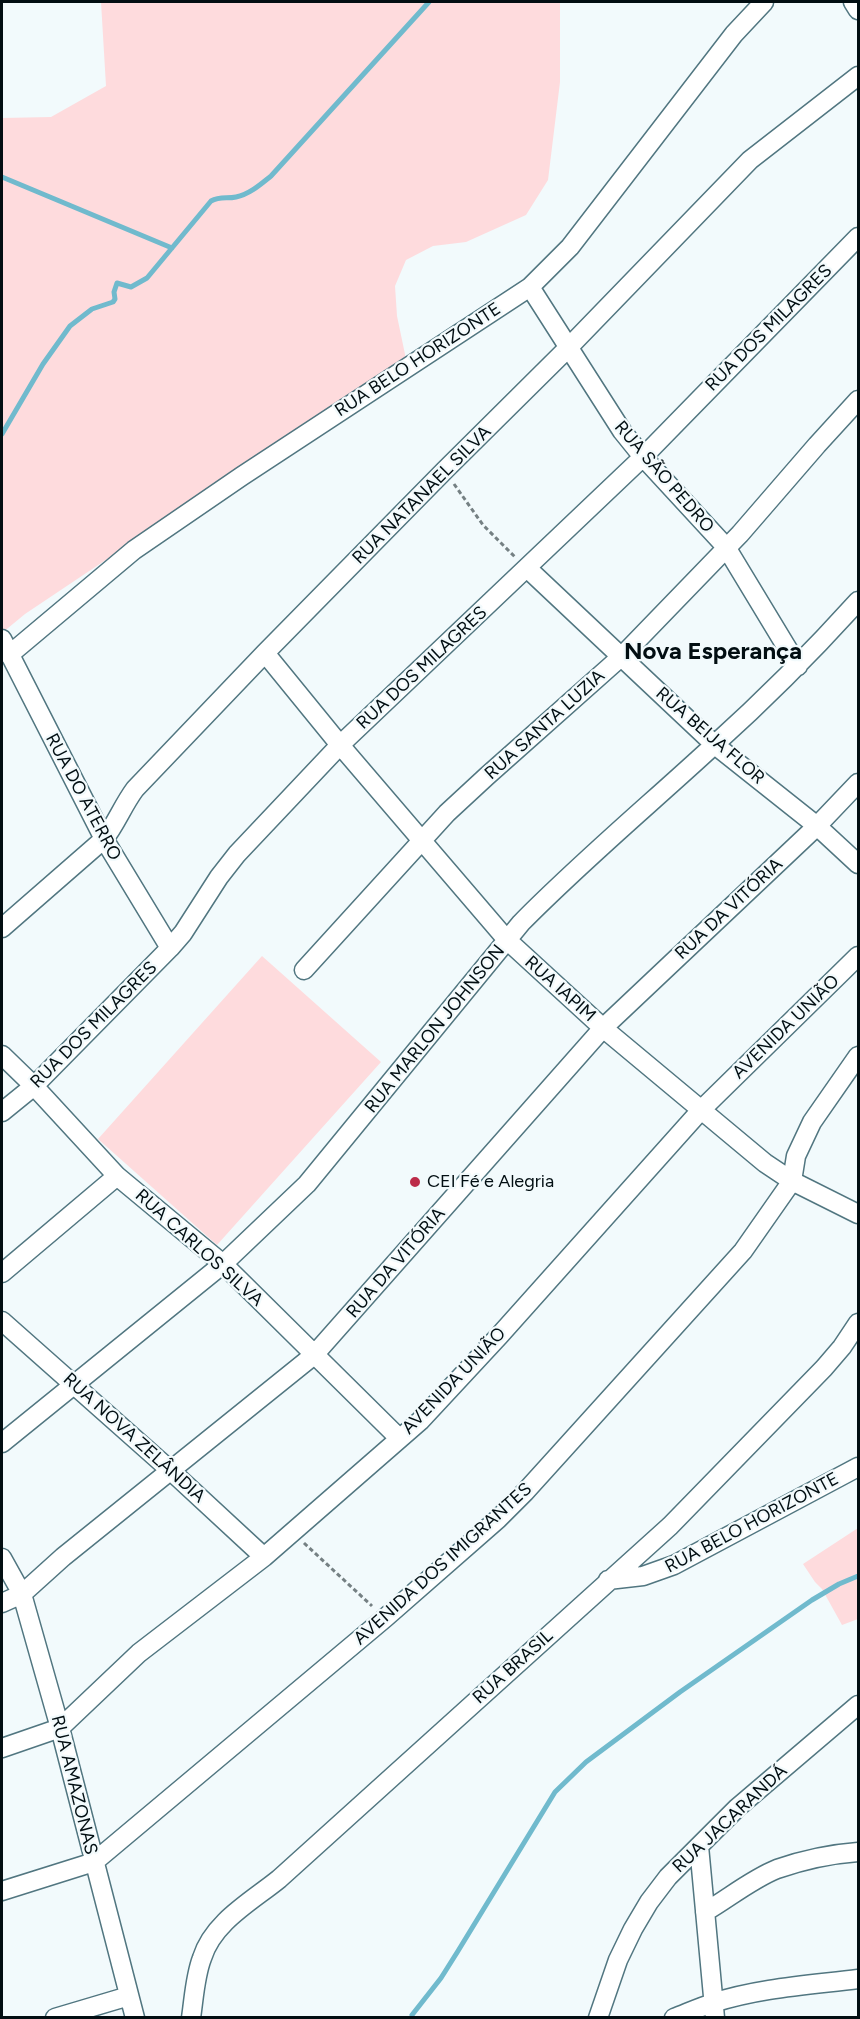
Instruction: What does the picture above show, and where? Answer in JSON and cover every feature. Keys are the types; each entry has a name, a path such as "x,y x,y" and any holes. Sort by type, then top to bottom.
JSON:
{"street":[{"name":"RUA BELO HORIZONTE","path":"4,645 134,550 242,476 530,287 570,247 734,34 764,2"},
{"path":"854,2 858,10"},
{"name":"RUA NATANAEL SILVA","path":"2,928 104,839 135,789 750,160 858,76"},
{"name":"RUA DOS MILAGRES","path":"2,1112 34,1086 170,948 183,933 219,877 237,854 340,745 642,457 858,237"},
{"name":"RUA SÃO PEDRO","path":"530,287 608,411 642,457 726,547 798,666"},
{"name":"RUA SANTA LUZIA","path":"304,970 422,840 487,776 622,656 746,527 858,400"},
{"name":"RUA BEIJA FLOR","path":"527,568 715,745 817,825 858,864"},
{"name":"RUA MARLON JOHNSON","path":"2,1443 223,1264 307,1184 507,940 552,892 715,745 798,666 858,601"},
{"name":"RUA DO ATERRO","path":"4,645 104,839 170,948"},
{"name":"RUA IAPIM","path":"265,654 507,940 603,1028 765,1163 792,1181 858,1214"},
{"name":"RUA DA VITÓRIA","path":"2,1603 22,1594 63,1557 314,1355 603,1028 817,825 858,783"},
{"name":"AVENIDA UNIÃO","path":"2,1748 60,1728 139,1653 264,1557 420,1420 499,1336 701,1110 858,956"},
{"name":"RUA CARLOS SILVA","path":"2,1055 34,1086 117,1176 223,1264 399,1438"},
{"name":"AVENIDA DOS IMIGRANTES","path":"2,1891 94,1862 385,1618 498,1519 743,1251 792,1181 796,1156 812,1122 858,1056"},
{"path":"2,1273 117,1176"},
{"name":"RUA NOVA ZELÂNDIA","path":"2,1321 264,1557"},
{"name":"RUA BRASIL","path":"191,2018 201,1959 211,1937 221,1926 279,1879 670,1526 824,1368 858,1323"},
{"name":"RUA BELO HORIZONTE","path":"609,1580 643,1576 674,1564 858,1467"},
{"name":"RUA AMAZONAS","path":"2,1557 22,1594 60,1728 135,2018"},
{"name":"RUA JACARANDÁ","path":"598,2018 618,1960 633,1929 668,1876 737,1808 858,1706"},
{"path":"699,1846 715,2010"},
{"path":"705,1912 776,1870 807,1860 858,1852"},
{"path":"674,2018 715,2010 778,1989 858,1979"},
{"path":"55,2018 129,1996"}],"path":[{"path":"445,470 483,525 527,568"},
{"path":"292,1532 385,1618"}],"shaded area":[{"path":"101,2 560,2 560,82 548,180 526,215 466,242 433,246 406,260 395,286 397,316 406,359 25,614 2,633 2,118 51,117 106,86"},
{"path":"262,956 381,1062 217,1245 98,1139"},
{"path":"858,1528 858,1619 842,1625 822,1589 803,1564"}],"waterway":[{"path":"2,434 43,364 70,326 92,309 113,302 117,283 131,287 147,278 211,201 246,194 271,176 429,2"},
{"path":"2,177 172,248"},
{"path":"412,2015 441,1978 555,1792 586,1762 680,1692 812,1600 858,1576"}],"place":[{"name":"CEI Fé e Alegria","path":"415,1182"}],"district":[{"name":"Nova Esperança","path":"713,652"}]}
